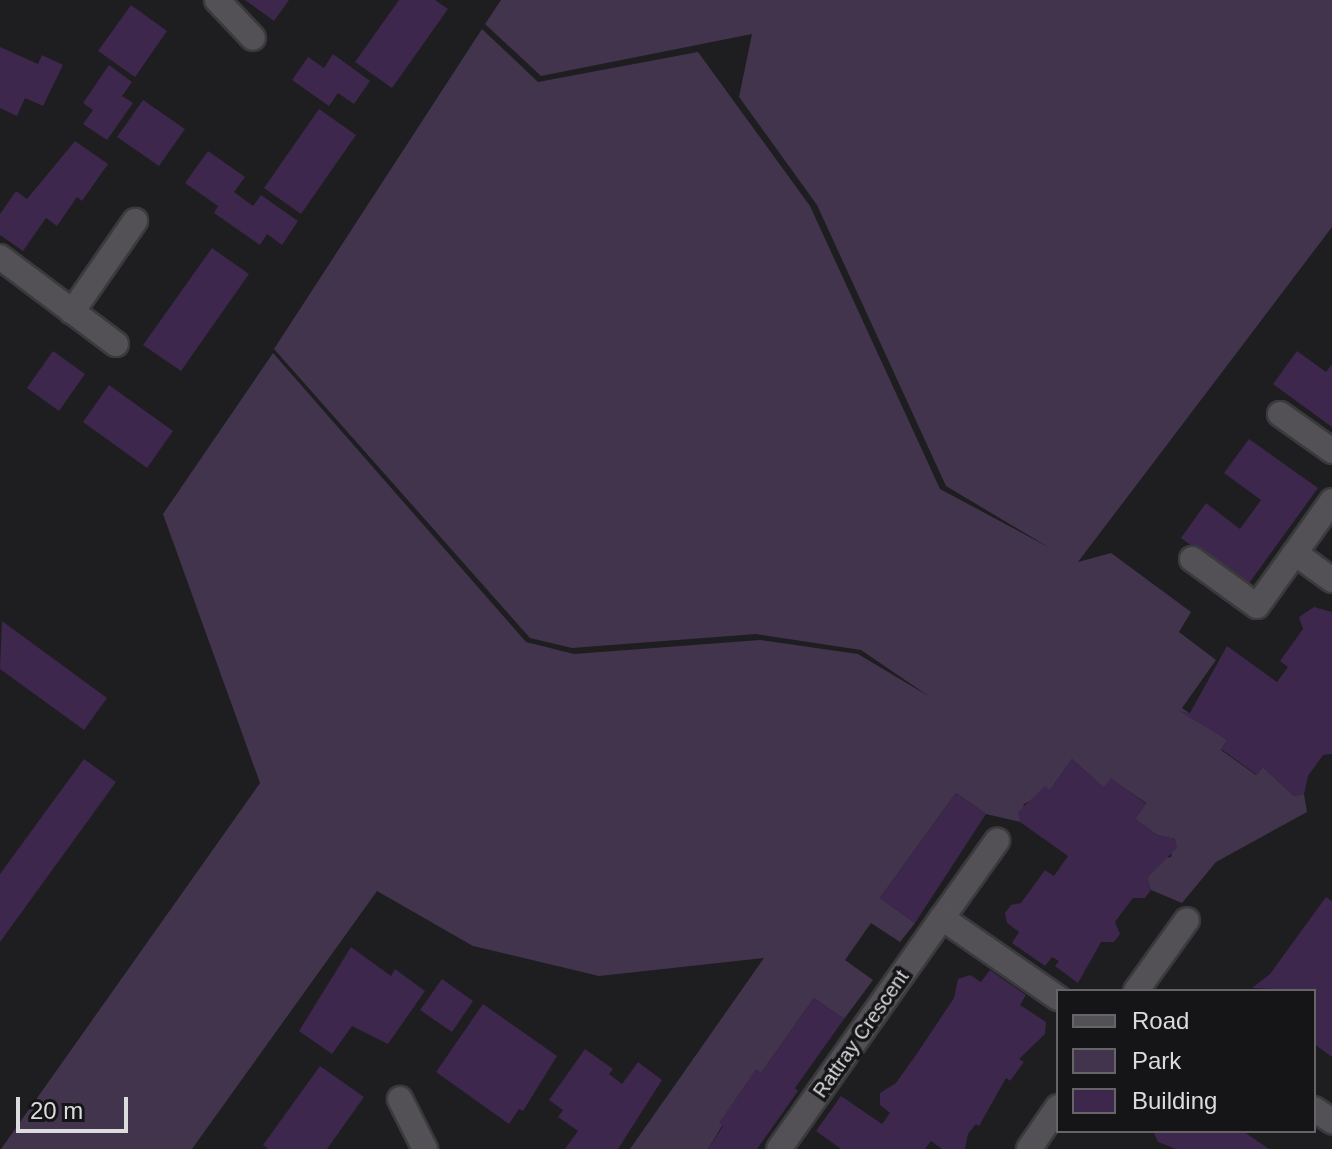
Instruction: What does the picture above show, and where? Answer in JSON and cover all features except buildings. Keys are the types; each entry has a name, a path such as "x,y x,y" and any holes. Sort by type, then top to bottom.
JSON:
{"street":[{"path":"217,0 253,38"},
{"path":"72,312 135,221"},
{"path":"0,257 116,344"},
{"path":"1280,414 1332,451"},
{"path":"1192,559 1257,606 1332,501"},
{"path":"1295,553 1332,580"},
{"name":"Rattray Crescent","path":"779,1149 997,841"},
{"path":"942,918 1056,997"},
{"path":"1141,989 1187,920"},
{"path":"400,1099 425,1149"},
{"path":"1029,1149 1056,1110"}],"green space":[{"path":"501,0 1332,0 1332,227 1078,562 1111,553 1191,612 1179,632 1216,660 1182,708 1227,740 1221,750 1256,775 1263,767 1294,796 1304,794 1307,812 1216,862 1182,903 1151,890 1147,878 1161,859 1171,857 1175,839 1157,835 1135,819 1146,803 1111,779 1104,788 1072,759 1050,790 1024,804 1020,822 986,814 956,793 880,898 915,923 900,942 871,923 845,960 873,980 844,1019 814,998 761,1073 756,1070 708,1149 630,1149 764,958 599,976 473,946 377,891 192,1149 1,1149 260,783 163,514 273,353 526,642 574,654 760,640 858,654 930,697 861,650 756,634 572,648 530,638 274,349 482,29 538,82 698,52 810,206 940,489 1050,548 946,486 817,205 739,97 752,34 541,76 485,24"}]}
